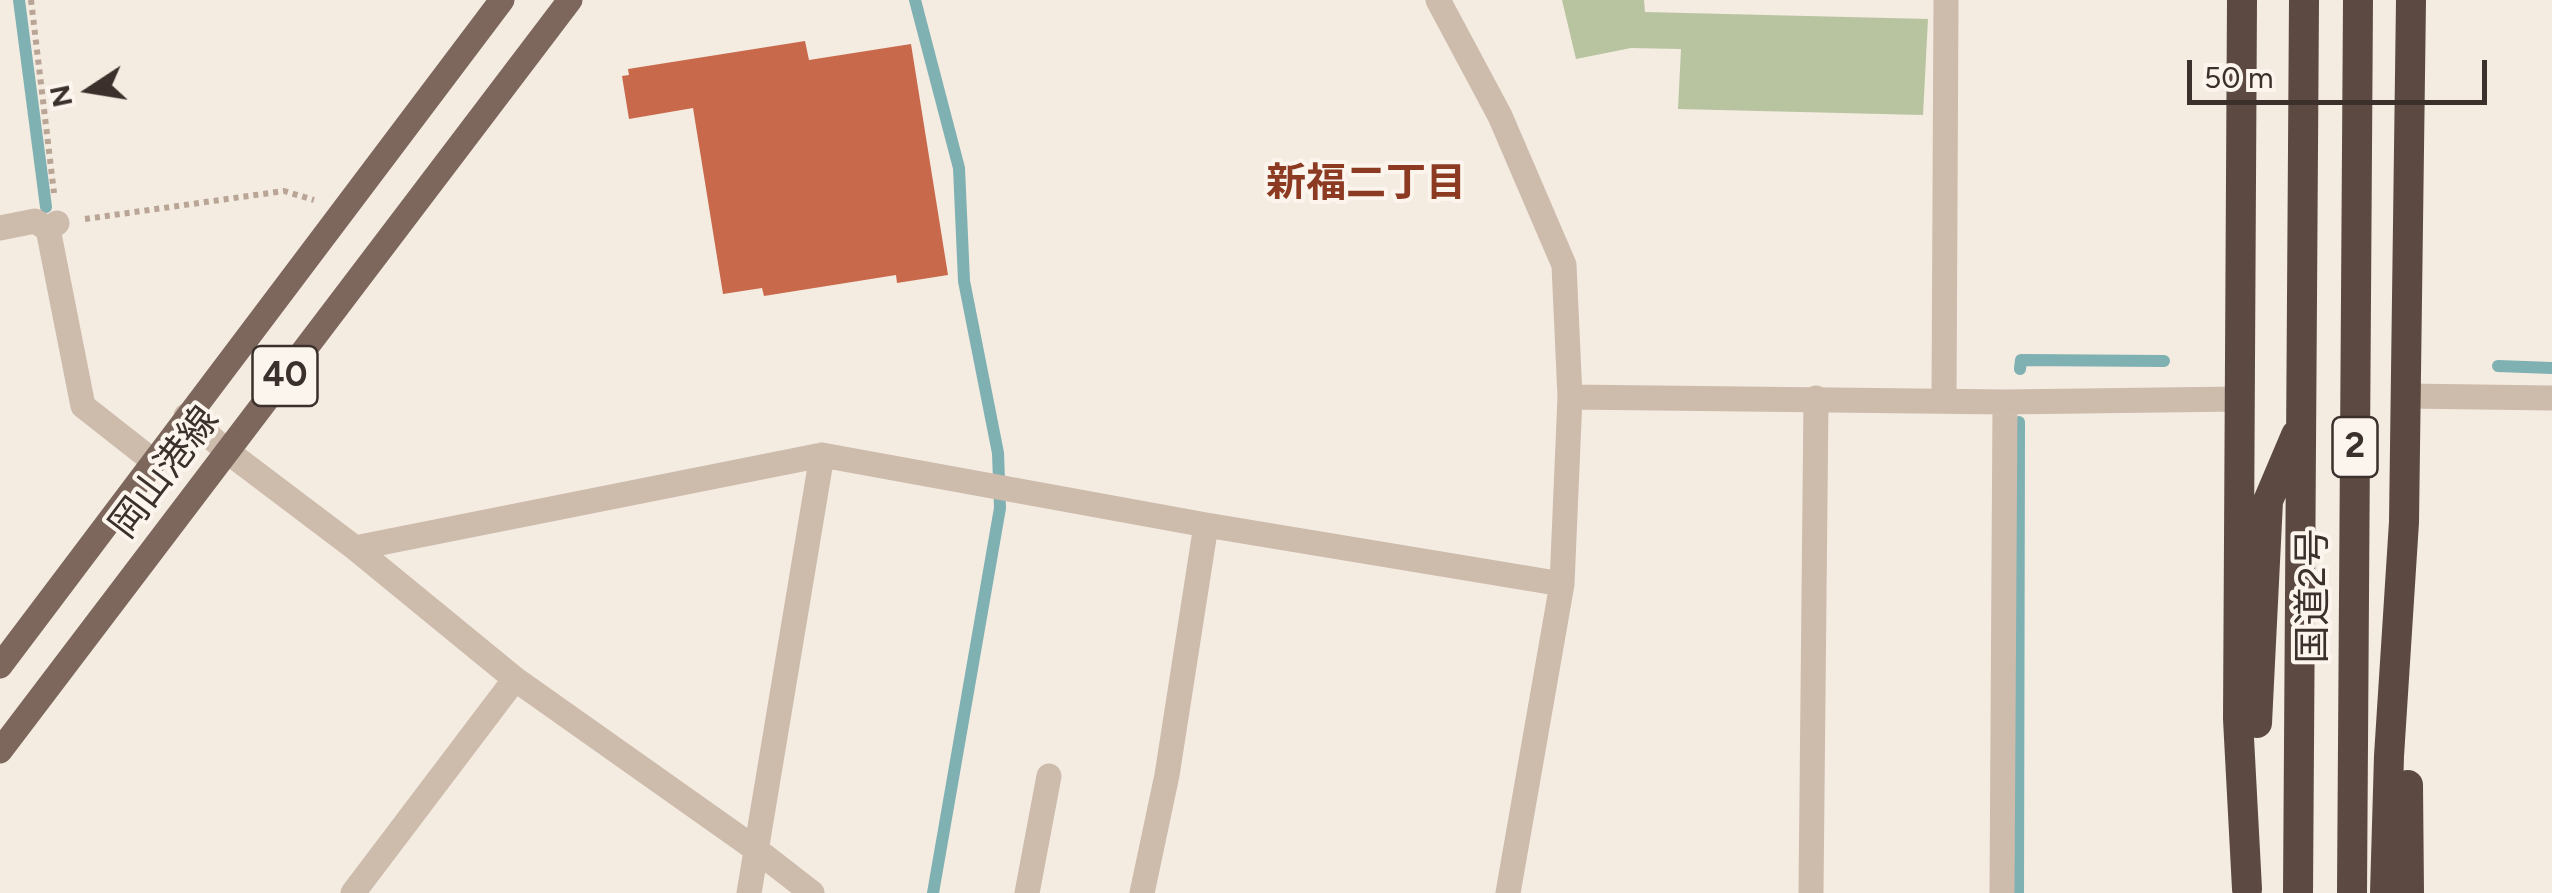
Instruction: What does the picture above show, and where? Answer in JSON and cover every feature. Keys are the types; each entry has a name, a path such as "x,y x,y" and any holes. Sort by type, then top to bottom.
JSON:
{"highway":[{"path":"2242,0 2238,720 2247,891"},
{"name":"国道2号","path":"2298,893 2304,0"},
{"name":"国道2号","path":"2352,893 2358,0"},
{"name":"2","path":"2409,893 2404,522 2411,0"},
{"path":"2247,891 2268,501 2302,423"},
{"name":"2","path":"2385,893 2389,756 2404,522"}],"main road":[{"name":"岡山港線","path":"0,666 502,0"},
{"name":"岡山港線","path":"0,751 570,0"}],"street":[{"path":"1438,0 1500,116 1564,266 1570,396 1562,584 1508,893"},
{"path":"1944,401 1946,0"},
{"path":"0,228 35,221 53,226 83,406 154,461"},
{"path":"1570,396 2005,402 2238,400"},
{"path":"2407,396 2552,398"},
{"path":"1811,893 1816,398"},
{"path":"2002,893 2005,402"},
{"path":"186,416 515,679 812,893"},
{"path":"355,548 822,455 1206,525 1562,584"},
{"path":"749,893 822,455"},
{"path":"1142,893 1166,775 1206,525"},
{"path":"353,893 515,679"},
{"path":"1027,893 1049,776"}],"path":[{"path":"31,0 53,226 284,191 344,209"}],"green space":[{"path":"1562,0 1644,0 1645,12 1928,19 1923,115 1678,109 1681,49 1631,48 1576,59"}],"building":[{"path":"805,41 809,60 911,44 948,275 897,283 896,275 764,296 762,288 723,294 693,108 629,119 622,76 629,75 628,69"}],"waterway":[{"path":"19,0 46,207"},
{"path":"915,0 959,168 964,281 998,453 1000,508 933,893"},
{"path":"2020,369 2021,360 2164,361"},
{"path":"2498,366 2552,368"},
{"path":"2018,893 2019,422"}],"district":[{"name":"新福二丁目","path":"1366,184"}]}
